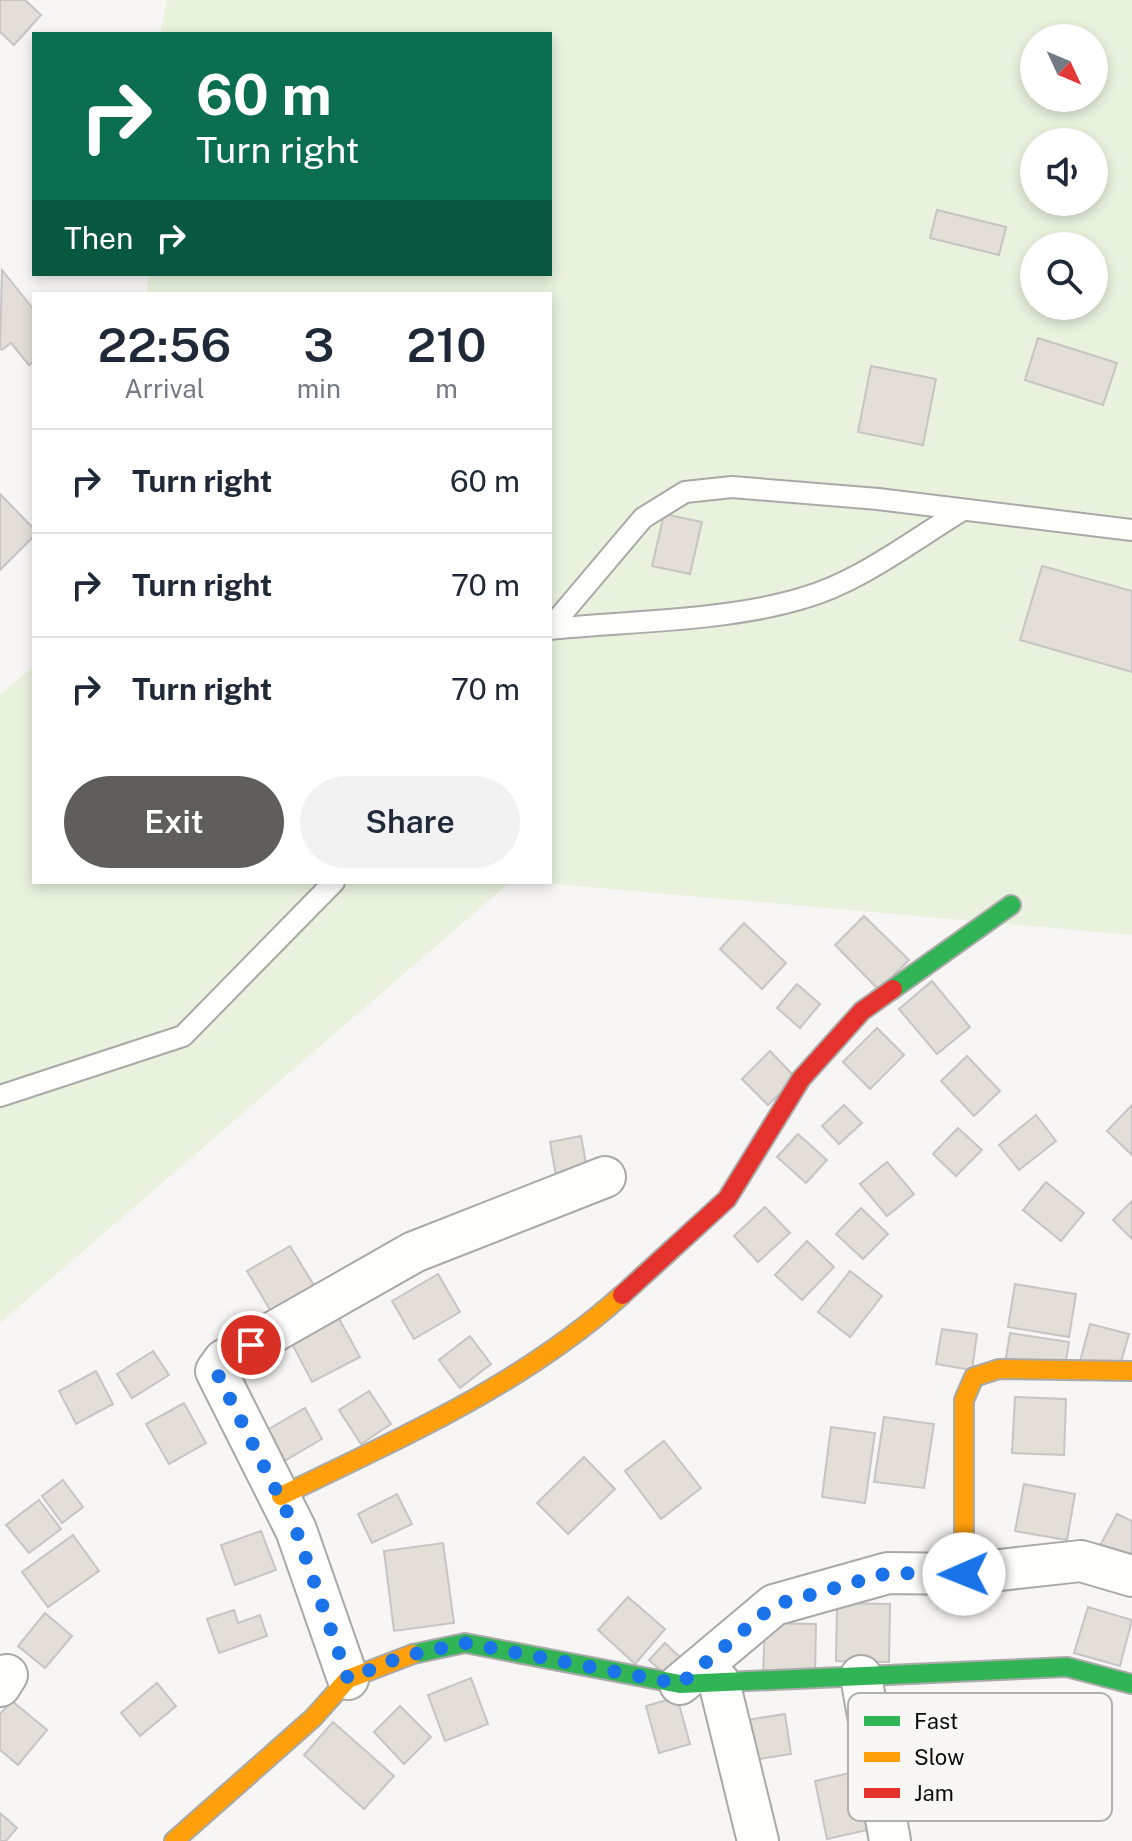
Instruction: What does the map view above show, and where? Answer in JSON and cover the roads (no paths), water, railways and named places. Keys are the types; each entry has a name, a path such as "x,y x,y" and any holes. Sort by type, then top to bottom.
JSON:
{"street":[{"path":"281,1496 477,1400 586,1327 727,1199 801,1079 862,1011 1011,905"},
{"path":"348,1679 296,1530 216,1371 224,1360 414,1252 605,1177"},
{"path":"964,1574 964,1400 974,1377 999,1369 1132,1371"},
{"path":"680,1684 774,1605 888,1573 964,1574 1081,1561 1132,1576"},
{"path":"174,1841 313,1718 348,1679 401,1657 465,1643 680,1684 1067,1667 1132,1684"},
{"path":"861,1676 864,1693"},
{"path":"719,1682 758,1841"},
{"path":"886,1821 890,1841"}],"lane":[{"path":"552,626 643,518 685,492 732,487 878,499 1132,530"},
{"path":"552,628 756,609 806,598 860,572 963,510"},
{"path":"0,1096 183,1036 332,884"}]}
